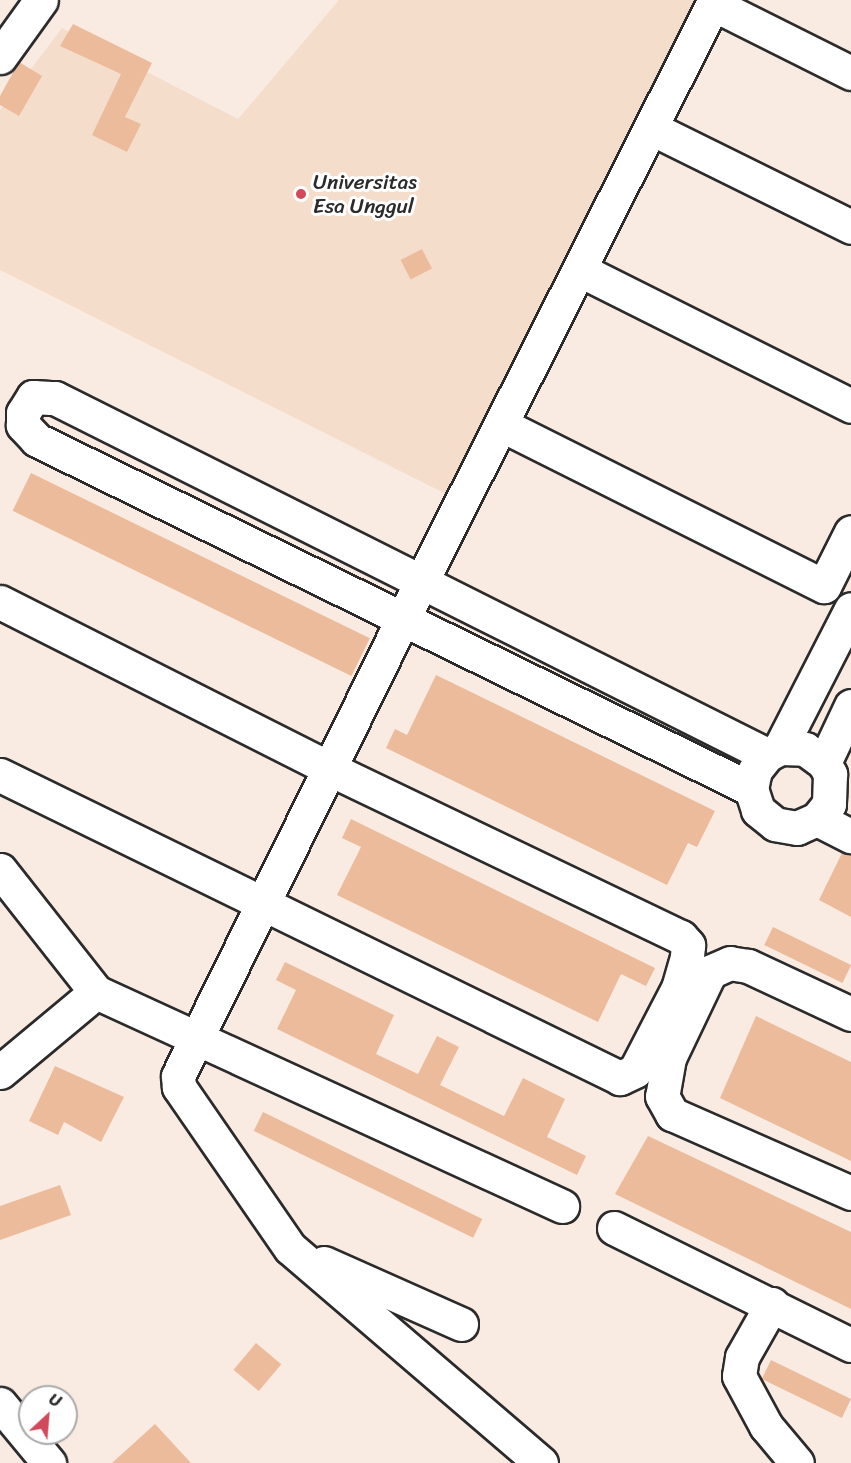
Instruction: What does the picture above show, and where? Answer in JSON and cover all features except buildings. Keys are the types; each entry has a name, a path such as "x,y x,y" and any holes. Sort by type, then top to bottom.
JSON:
{"street":[{"path":"0,57 41,0"},
{"path":"541,1463 290,1248 179,1087 178,1076 404,621 421,582 713,4 851,73"},
{"path":"651,128 851,227"},
{"path":"580,270 851,406"},
{"path":"751,789 37,440 22,425 23,413 33,397 55,398 421,582 774,752 805,749 836,781"},
{"path":"502,425 824,586 851,532"},
{"path":"0,602 330,769 681,937 688,945 687,957 678,988 634,1071 620,1078 262,906 0,776"},
{"path":"851,609 774,752 755,770 751,789 758,810 775,824 797,828 817,819 829,804 851,706"},
{"path":"817,819 851,836"},
{"path":"0,870 96,992 562,1206"},
{"path":"851,1014 748,966 730,963 710,972 669,1058 662,1096 672,1114 851,1193"},
{"path":"0,1072 96,992"},
{"path":"614,1228 851,1345"},
{"path":"290,1248 460,1324"},
{"path":"772,1304 742,1357 739,1376 766,1426 797,1463"},
{"path":"0,1404 49,1463"}],"shaded area":[{"name":"Universitas Esa Unggul","path":"339,0 696,0 454,498 0,270 0,110 62,28 238,119"}],"place":[{"name":"Universitas Esa Unggul","path":"301,194"}]}
